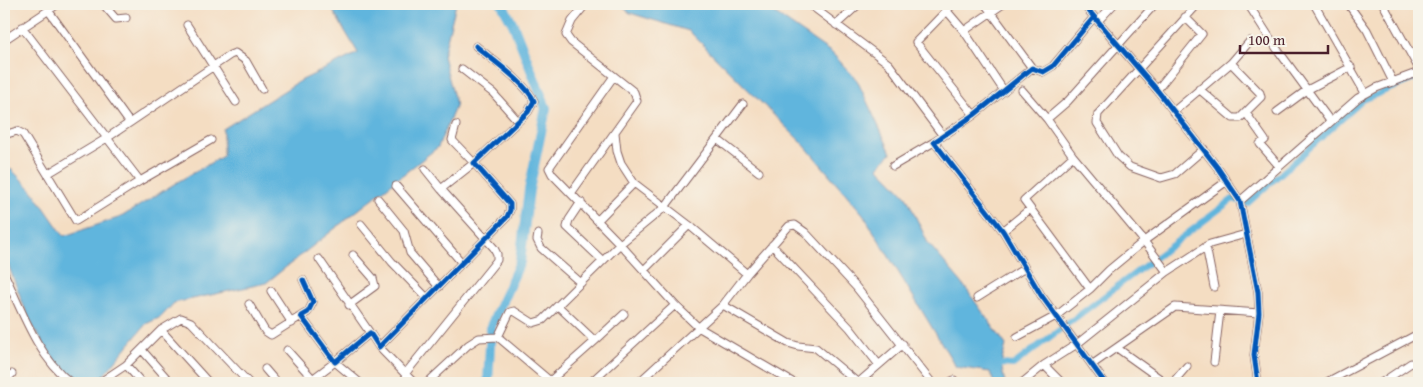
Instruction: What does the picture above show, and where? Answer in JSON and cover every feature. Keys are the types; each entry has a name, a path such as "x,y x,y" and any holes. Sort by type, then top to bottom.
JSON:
{"street":[{"path":"4,40 58,4"},
{"path":"103,4 116,19 126,18"},
{"path":"572,192 634,107 637,97 634,92 571,42 566,35 572,21 586,4"},
{"path":"810,4 836,26 889,64 943,136"},
{"path":"836,26 859,4"},
{"path":"940,4 964,32 1004,91"},
{"path":"953,4 916,42 974,115"},
{"path":"985,4 1032,68 1043,72 1053,66 1096,19 1114,4"},
{"path":"964,32 1004,4"},
{"path":"1083,4 1157,90 1204,149 1240,202 1256,278 1259,313 1254,355 1258,383"},
{"path":"1047,119 1068,101 1155,4"},
{"path":"1198,4 1167,36 1140,70 1097,118 1097,123 1118,156 1139,172 1161,178 1175,174 1204,149"},
{"path":"1248,4 1330,121"},
{"path":"1314,4 1365,93"},
{"path":"1348,4 1360,18 1393,82"},
{"path":"1240,202 1330,121 1365,93 1419,71 1383,4"},
{"path":"48,10 129,122"},
{"path":"1157,90 1202,34 1185,17"},
{"path":"187,25 236,102"},
{"path":"22,27 140,181"},
{"path":"1173,112 1231,63 1250,41"},
{"path":"441,189 474,163 532,106 531,96 476,46"},
{"path":"49,174 107,138 230,55 239,54 246,61 262,89"},
{"path":"1200,90 1233,118 1240,118 1246,113 1259,100 1260,93 1231,63"},
{"path":"1277,112 1307,90 1351,67"},
{"path":"893,166 934,142 974,115 1032,68"},
{"path":"462,69 493,93 518,121"},
{"path":"614,76 549,168 552,174 572,192 675,305 698,327 794,383"},
{"path":"1022,90 1167,272"},
{"path":"496,337 510,312 514,311 533,323 538,324 620,244 665,207 743,104"},
{"path":"1246,113 1265,140 1260,144 1279,166"},
{"path":"379,347 485,239 510,210 510,204 452,140 456,125"},
{"path":"4,135 17,131 23,134 76,221 211,140"},
{"path":"615,133 617,151 621,163 634,183 689,225 747,274"},
{"path":"717,139 758,172"},
{"path":"934,142 1003,230 1056,316 1106,383"},
{"path":"1073,156 1027,195 1024,200 1090,289"},
{"path":"405,374 497,260 494,248 425,169"},
{"path":"1017,337 1056,316 1090,289 1109,270 1144,241 1227,181"},
{"path":"598,220 634,183"},
{"path":"396,186 462,263"},
{"path":"378,199 404,231 410,253 438,287"},
{"path":"581,202 569,220 567,227 603,261"},
{"path":"1003,230 1030,209"},
{"path":"361,224 392,262 427,298"},
{"path":"644,270 689,225"},
{"path":"638,383 723,305 789,226 795,225 856,287 932,383"},
{"path":"538,234 537,240 541,248 581,283"},
{"path":"1022,383 1044,364 1077,344 1167,272 1206,246 1246,234"},
{"path":"772,245 850,328 879,365"},
{"path":"1206,246 1214,287"},
{"path":"349,305 375,286 373,278 353,255"},
{"path":"319,259 379,347 414,383"},
{"path":"977,298 1025,268"},
{"path":"4,273 30,330 45,354 71,383"},
{"path":"249,304 265,331 271,335 308,312 313,302 303,280"},
{"path":"271,291 292,323"},
{"path":"590,383 675,305"},
{"path":"723,305 788,343 816,348 858,383 903,344"},
{"path":"558,306 595,341"},
{"path":"1093,364 1172,308 1259,313"},
{"path":"1214,362 1220,311"},
{"path":"427,383 468,345 486,336 496,337 549,382 624,314"},
{"path":"301,316 335,362 357,382"},
{"path":"102,383 126,365 161,330 176,319 187,320 222,353 249,383"},
{"path":"161,330 209,383"},
{"path":"287,350 310,381 370,333"},
{"path":"1325,383 1337,380 1414,336"},
{"path":"1118,348 1166,383 1175,380 1187,366"},
{"path":"142,350 171,383"},
{"path":"1381,383 1411,363 1419,364"},
{"path":"1044,364 1062,383"},
{"path":"126,365 142,383"},
{"path":"265,369 277,383"},
{"path":"4,381 12,374"}],"water":[{"path":"329,4 456,4 443,56 456,105 438,147 266,283 174,303 161,317 146,324 103,376 90,383 81,383 70,378 56,363 30,322 4,254 4,174 11,169 32,190 64,236 121,217 223,156 223,129 298,82 358,53"},
{"path":"619,4 761,4 832,53 857,80 891,153 878,167 906,196 928,243 962,283 1006,345 1001,364 1005,383 994,383 990,372 956,367 863,214 804,145 689,31 630,13"}],"waterway":[{"path":"488,383 491,326 520,262 529,190 546,108 513,24 502,4"},
{"path":"997,371 1001,364 1013,365 1233,199 1247,204 1363,100 1419,77"}],"cycle path":[{"path":"1083,4 1157,90 1217,167 1240,201 1258,292 1259,313 1254,355 1258,383"},
{"path":"1094,17 1053,66 1043,72 1032,68 974,115 934,142 1003,231 1041,295 1105,383"},
{"path":"303,280 313,302 308,312 301,316 335,362 370,333 379,347 507,217 510,204 474,163 528,112 534,101 516,79 476,46"}]}
